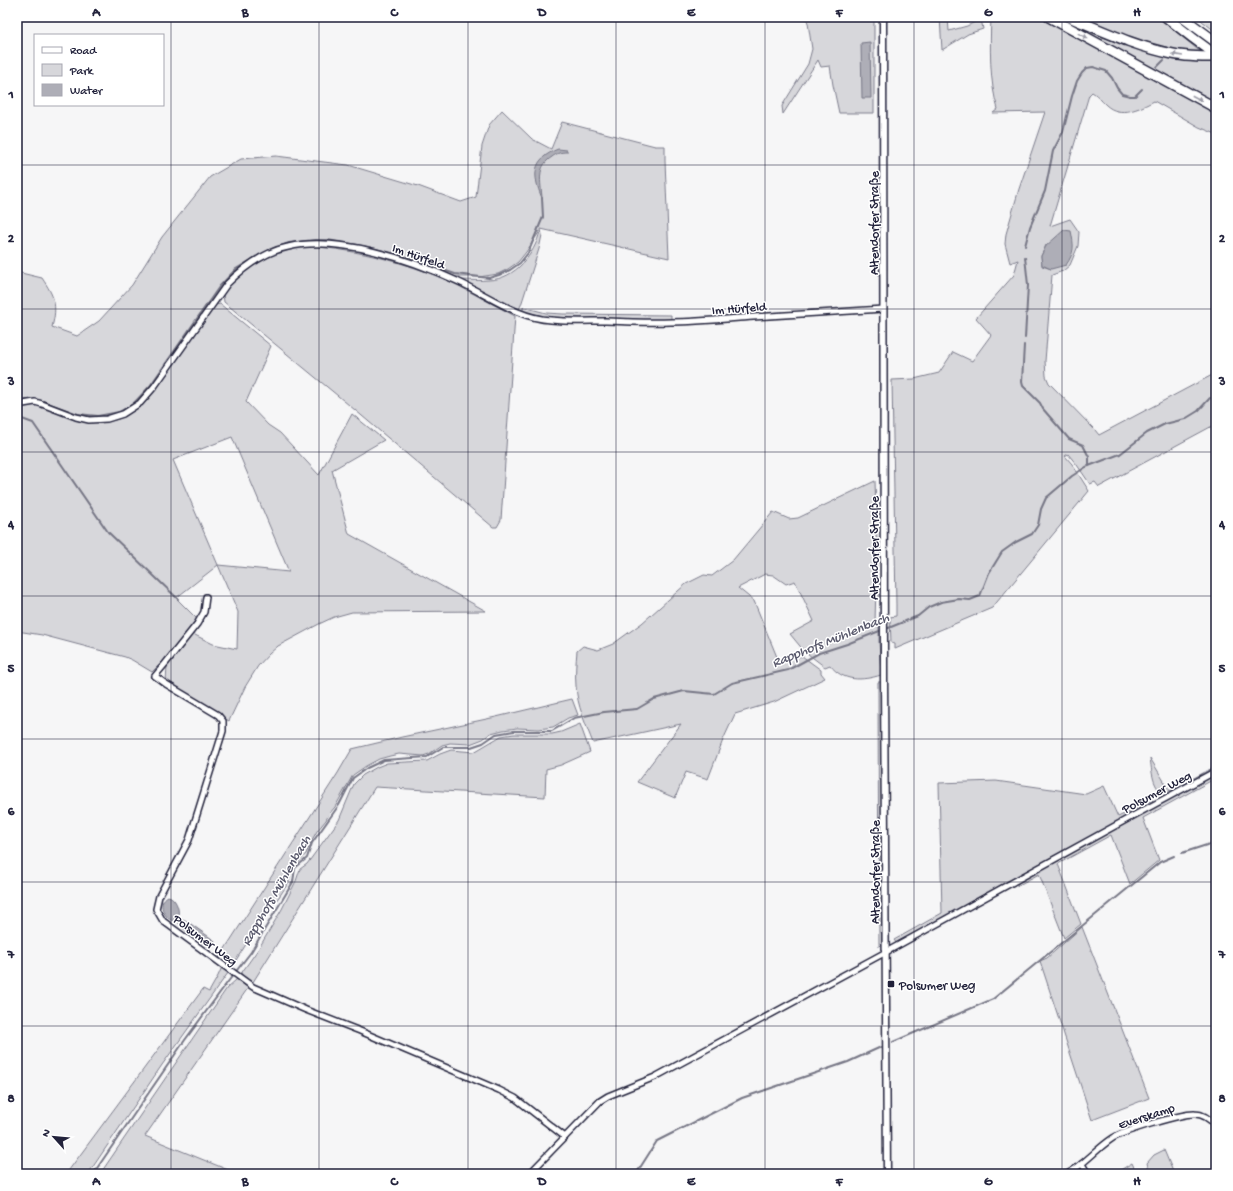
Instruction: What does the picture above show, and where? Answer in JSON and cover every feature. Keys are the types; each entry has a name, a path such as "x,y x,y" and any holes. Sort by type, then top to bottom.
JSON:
{"highway":[{"path":"1049,17 1216,108"},
{"path":"1069,17 1152,49 1174,54 1200,57 1214,55"},
{"path":"1166,17 1214,55"},
{"path":"1182,17 1216,42"}],"street":[{"name":"Altendorfer Straße","path":"883,17 887,1174"},
{"name":"Im Hürfeld","path":"17,404 35,402 76,417 89,420 107,419 123,414 140,403 154,387 227,284 238,273 251,263 269,254 287,247 306,244 345,246 399,259 456,281 518,312 536,319 570,321 671,322 883,309"},
{"name":"Polsumer Weg","path":"206,597 204,612 197,624 155,676 218,715 223,721 223,731 189,840 159,896 156,909 163,921 253,987 505,1092 565,1137"},
{"name":"Polsumer Weg","path":"529,1174 600,1101 608,1096 655,1077 1216,771"},
{"name":"Everskamp","path":"1067,1174 1082,1164 1101,1146 1115,1137 1130,1131 1184,1114 1196,1114 1205,1117 1216,1126"},
{"path":"1082,1164 1088,1174"}],"green space":[{"path":"806,17 874,17 874,113 839,113 830,66 821,67 818,60 783,114 782,106 808,64 812,49"},
{"path":"940,17 948,17 949,31 967,26 981,19 983,29 968,34 942,50"},
{"path":"991,17 1158,17 1197,49 1216,61 1216,134 1199,127 1154,101 1142,107 1123,112 1111,109 1092,92 1089,95 1050,226 1070,219 1079,232 1078,246 1070,265 1063,271 1052,275 1045,361 1046,376 1049,383 1099,435 1216,373 1216,424 1099,487 1095,482 1090,484 1068,454 1065,456 1072,464 1089,491 992,608 895,649 895,644 891,643 890,617 896,616 892,380 914,379 939,373 953,352 972,361 991,335 976,318 1014,275 1018,260 1010,263 1005,244 1006,234 1019,189 1045,112 993,113 998,109 993,87 990,51","holes":["1046,245 1051,269 1042,266 1041,256"]},
{"path":"1197,17 1216,18 1216,32"},
{"path":"502,110 532,139 551,149 562,122 655,146 665,146 669,258 541,229 542,235 539,249 518,311 461,280 489,280 498,279 507,275 522,264 529,256 534,248 540,231 518,262 498,274 479,277 456,277 411,260 360,247 318,241 286,245 240,268 229,279 218,292 159,377 143,395 126,409 107,417 95,418 82,417 49,405 17,403 17,272 42,278 54,301 55,313 52,327 77,336 99,321 132,285 162,237 210,177 241,159 276,156 348,165 418,186 461,202 476,197 482,146 489,125"},
{"path":"307,246 366,254 404,264 459,286 515,316 501,520 497,527 493,527 355,410 224,302 223,294 249,267 270,256 294,248"},
{"path":"220,304 271,346 246,402 268,425 280,433 319,475 352,414 384,440 332,470 349,534 486,611 352,612 334,617 278,646 269,654 258,666 245,687 229,721 166,682 167,666 175,657 170,654 152,672 125,657 42,635 17,631 17,407 31,405 42,406 79,421 96,423 124,417 142,404 153,392 215,305","holes":["232,437 289,572 218,565 173,460","218,565 238,612 237,649 213,644 189,632 197,619 176,598"]},
{"path":"523,307 546,313 563,314 671,315 671,320 556,319 539,317 523,311"},
{"path":"875,481 877,546 875,622 879,621 881,675 853,679 841,675 830,665 825,667 804,651 790,634 814,621 795,581 786,584 773,575 765,574 738,588 754,601 777,657 780,660 802,656 821,670 821,673 825,678 774,702 735,714 708,779 686,772 675,798 637,782 681,724 593,743 578,700 576,682 577,651 583,646 598,650 613,644 642,623 686,584 704,575 712,576 733,560 773,512 789,519 798,518"},
{"path":"878,682 881,682 882,944 879,947"},
{"path":"572,699 578,715 568,718 553,727 503,730 491,733 483,739 470,744 450,743 442,745 429,754 423,756 399,754 390,756 379,759 353,775 335,807 317,831 306,854 291,873 289,882 266,913 231,968 224,963 228,959 225,956 219,958 352,749"},
{"path":"580,724 590,752 561,765 546,769 545,797 375,787 253,982 240,975 259,948 282,909 296,881 300,869 307,864 339,820 354,784 363,775 387,763 427,761 451,750 474,752 501,736 514,734 552,734"},
{"path":"1150,758 1170,791 1216,766 1216,769 1166,795 1158,789 1155,784"},
{"path":"1216,774 1216,778 1143,818 1159,860 1130,884 1111,835 1058,864 1081,924 1064,938 1039,874 1017,886 1018,882"},
{"path":"996,781 1086,794 1104,786 1118,817 1153,800 1152,803 1050,858 897,944 894,940 942,913 939,783"},
{"path":"1082,927 1149,1098 1092,1120 1040,961 1047,958"},
{"path":"222,967 228,973 162,1065 88,1174 66,1174 203,989 209,992"},
{"path":"237,979 248,988 145,1136 238,1174 100,1174 227,988"},
{"path":"1164,1150 1174,1174 1150,1174 1147,1163 1154,1155"},
{"path":"1132,1163 1137,1174 1114,1174"}],"water":[{"path":"870,42 871,98 862,98 861,43"},
{"path":"558,149 567,150 567,152 556,155 544,165 541,175 542,198 537,182 536,169 543,158 549,153"},
{"path":"1064,230 1071,231 1073,245 1071,256 1066,265 1051,269 1042,265 1041,256 1046,246"},
{"path":"168,896 175,901 178,910 178,916 173,921 166,916 162,905"},
{"path":"182,919 215,941 215,944 212,947 208,946 184,929 178,922"}],"waterway":[{"path":"1157,67 1164,60"},
{"path":"1025,246 1030,227 1045,191 1053,151 1063,132 1072,96 1077,81 1082,73 1087,68 1093,67 1106,71 1122,94 1135,96 1142,89"},
{"path":"264,253 289,243 327,240 364,246 396,254 455,274 489,278 510,270 520,263 528,253 543,217 542,198"},
{"path":"17,401 39,400 78,414 98,416 119,412 133,404 150,386 219,287 236,269 256,257"},
{"path":"1025,257 1028,285 1025,338"},
{"path":"1024,345 1023,386 1040,403 1043,409 1069,439 1083,445 1089,457 1089,466"},
{"name":"Rapphofs Mühlenbach","path":"886,629 918,616 929,607 941,602 959,599 970,600 980,596 989,573 1002,552 1016,542 1032,534 1038,525 1041,509 1046,498 1072,476 1086,467 1120,454 1147,433 1165,424 1185,419 1198,411 1210,398"},
{"path":"17,419 22,419 33,423 108,532 178,599"},
{"name":"Rapphofs Mühlenbach","path":"93,1174 185,1040 251,952 293,882 295,868 307,858 312,843 339,805 353,778 367,768 384,760 427,757 443,747 471,747 483,743 496,734 514,731 552,731 574,718 604,712 637,709 654,699 684,691 714,694 732,683 788,670 819,653 882,630"},
{"path":"1182,853 1216,842"},
{"path":"893,1042 993,999 1160,862 1174,856"},
{"path":"636,1174 657,1141 742,1098 848,1062 881,1047"}],"place":[{"name":"Polsumer Weg","path":"891,984"}]}
